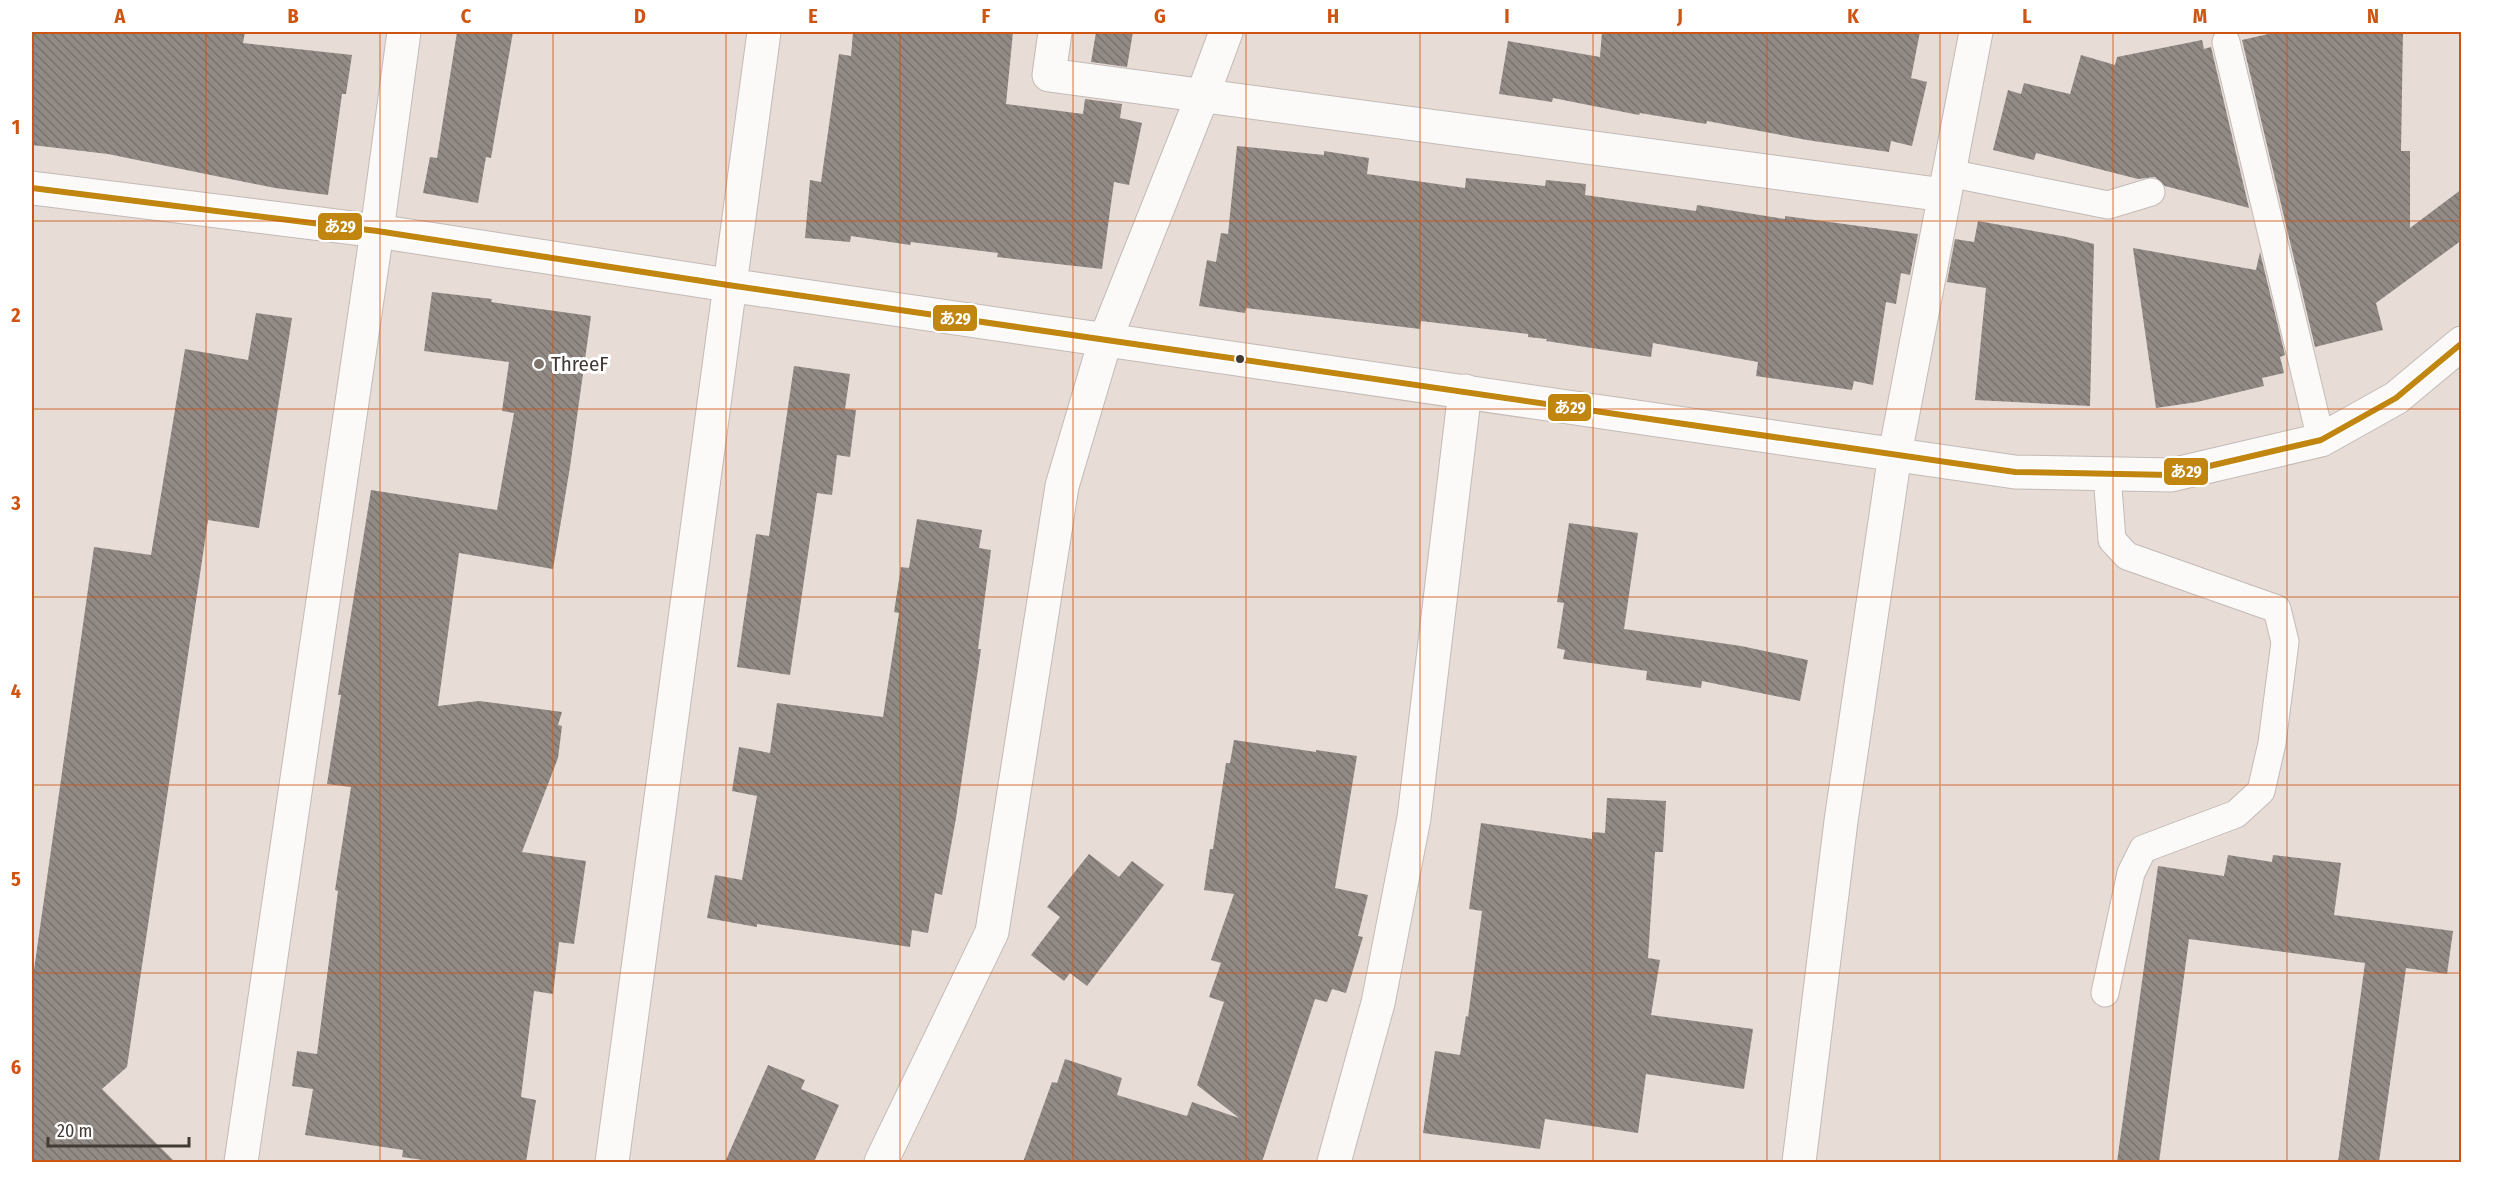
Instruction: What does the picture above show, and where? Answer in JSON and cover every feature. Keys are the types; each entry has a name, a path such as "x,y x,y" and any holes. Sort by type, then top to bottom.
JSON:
{"street":[{"path":"241,1162 404,32"},
{"path":"612,1162 728,285 764,32"},
{"path":"1055,32 1049,75 1202,97 1946,184"},
{"path":"881,1162 992,932 1062,486 1106,338 1226,32"},
{"path":"1799,1162 1841,821 1895,453 1976,32"},
{"path":"32,188 377,231 728,285 1106,338 2015,472 2171,475 2321,440 2396,398 2462,343"},
{"path":"1334,1162 1378,1003 1414,818 1465,391"}],"lane":[{"path":"2226,42 2321,440"},
{"path":"1946,184 2108,205 2151,192"},
{"path":"2105,993 2131,873 2143,849 2236,814 2261,791 2272,743 2285,642 2277,609 2127,556 2112,540 2107,474"}],"building":[{"path":"32,32 245,32 243,43 352,55 346,94 342,94 328,195 275,188 108,154 32,145"},
{"path":"457,32 513,32 491,158 486,157 478,203 423,193 430,157 437,158"},
{"path":"853,32 1013,32 1006,104 1083,114 1085,99 1122,104 1120,118 1142,123 1129,185 1114,182 1102,269 997,257 998,253 911,242 910,245 851,236 850,242 805,238 810,180 821,182 839,54 851,56"},
{"path":"1096,32 1133,32 1127,67 1091,62"},
{"path":"1602,32 1920,32 1911,78 1927,82 1912,146 1891,141 1889,152 1807,140 1707,121 1706,124 1640,113 1639,115 1553,98 1552,102 1499,94 1508,41 1600,57"},
{"path":"2277,32 2403,32 2401,151 2410,151 2410,228 2462,189 2462,240 2376,303 2383,330 2315,347 2242,40"},
{"path":"2202,40 2204,49 2211,47 2249,208 2165,186 2155,177 2138,179 2036,153 2034,160 1993,150 2008,90 2021,94 2024,83 2070,94 2081,55 2115,65 2117,57"},
{"path":"1237,146 1324,155 1324,151 1369,158 1367,174 1465,188 1466,178 1545,186 1546,180 1586,184 1585,195 1696,211 1697,205 1785,219 1785,216 1918,234 1910,275 1901,273 1896,304 1886,302 1873,385 1854,381 1852,390 1756,376 1758,362 1653,343 1651,357 1546,341 1547,339 1528,337 1528,334 1421,321 1420,329 1246,308 1245,313 1199,306 1207,260 1216,262 1221,233 1228,234"},
{"path":"1978,221 2094,244 2090,406 1975,400 1986,288 1947,282 1955,239 1974,242"},
{"path":"2133,248 2256,270 2260,252 2285,355 2280,357 2284,373 2262,378 2264,386 2197,402 2156,408"},
{"path":"432,292 492,299 491,302 591,316 553,569 459,553 438,706 479,701 562,712 558,725 562,726 558,758 522,852 586,861 574,944 559,942 553,994 534,991 521,1097 536,1100 526,1162 437,1162 402,1157 403,1150 305,1135 313,1089 292,1086 297,1051 317,1054 338,891 335,890 351,787 327,784 341,695 338,695 371,490 497,510 514,413 502,411 509,362 424,351"},
{"path":"256,313 292,318 259,528 208,520 127,1067 102,1089 175,1162 32,1162 32,984 94,547 151,555 185,349 248,360"},
{"path":"794,366 850,374 845,409 856,410 850,457 837,455 832,495 817,493 790,675 737,667 756,534 769,536"},
{"path":"917,519 982,530 979,548 991,550 978,649 981,649 956,818 942,895 935,893 928,933 912,930 910,947 757,924 757,927 707,918 715,875 742,880 757,796 732,791 739,747 770,753 777,703 883,717 899,613 894,612 901,567 909,568"},
{"path":"1569,523 1638,533 1624,629 1741,646 1808,660 1800,701 1702,681 1701,688 1646,680 1647,671 1563,659 1565,650 1557,648 1564,603 1557,602"},
{"path":"1234,740 1357,756 1335,888 1368,895 1358,936 1363,937 1346,993 1332,989 1327,1002 1315,999 1262,1162 1023,1162 1052,1082 1057,1083 1065,1059 1122,1078 1117,1095 1187,1116 1192,1102 1239,1118 1197,1085 1224,1002 1209,997 1221,963 1211,960 1234,894 1204,890 1210,849 1213,849 1226,763 1230,763"},
{"path":"1607,798 1666,801 1663,852 1655,852 1648,958 1660,960 1651,1015 1753,1029 1744,1089 1646,1074 1638,1133 1545,1119 1540,1149 1423,1133 1435,1051 1460,1055 1466,1016 1468,1017 1482,911 1469,909 1481,823 1592,839 1592,832 1605,833"},
{"path":"1089,854 1119,877 1132,861 1164,885 1087,986 1070,973 1064,981 1031,955 1060,917 1047,907"},
{"path":"2228,855 2272,862 2273,855 2341,863 2334,915 2453,931 2447,974 2406,968 2379,1162 2338,1162 2365,963 2189,939 2159,1162 2117,1162 2158,866 2224,876"},
{"path":"768,1065 805,1080 801,1089 839,1105 814,1162 725,1162"}],"transit line":[{"name":"あ29","path":"32,188 377,231 728,285 2015,472 2171,475 2321,440 2396,398 2462,343"}],"place":[{"name":"ThreeF","path":"539,364"}]}
